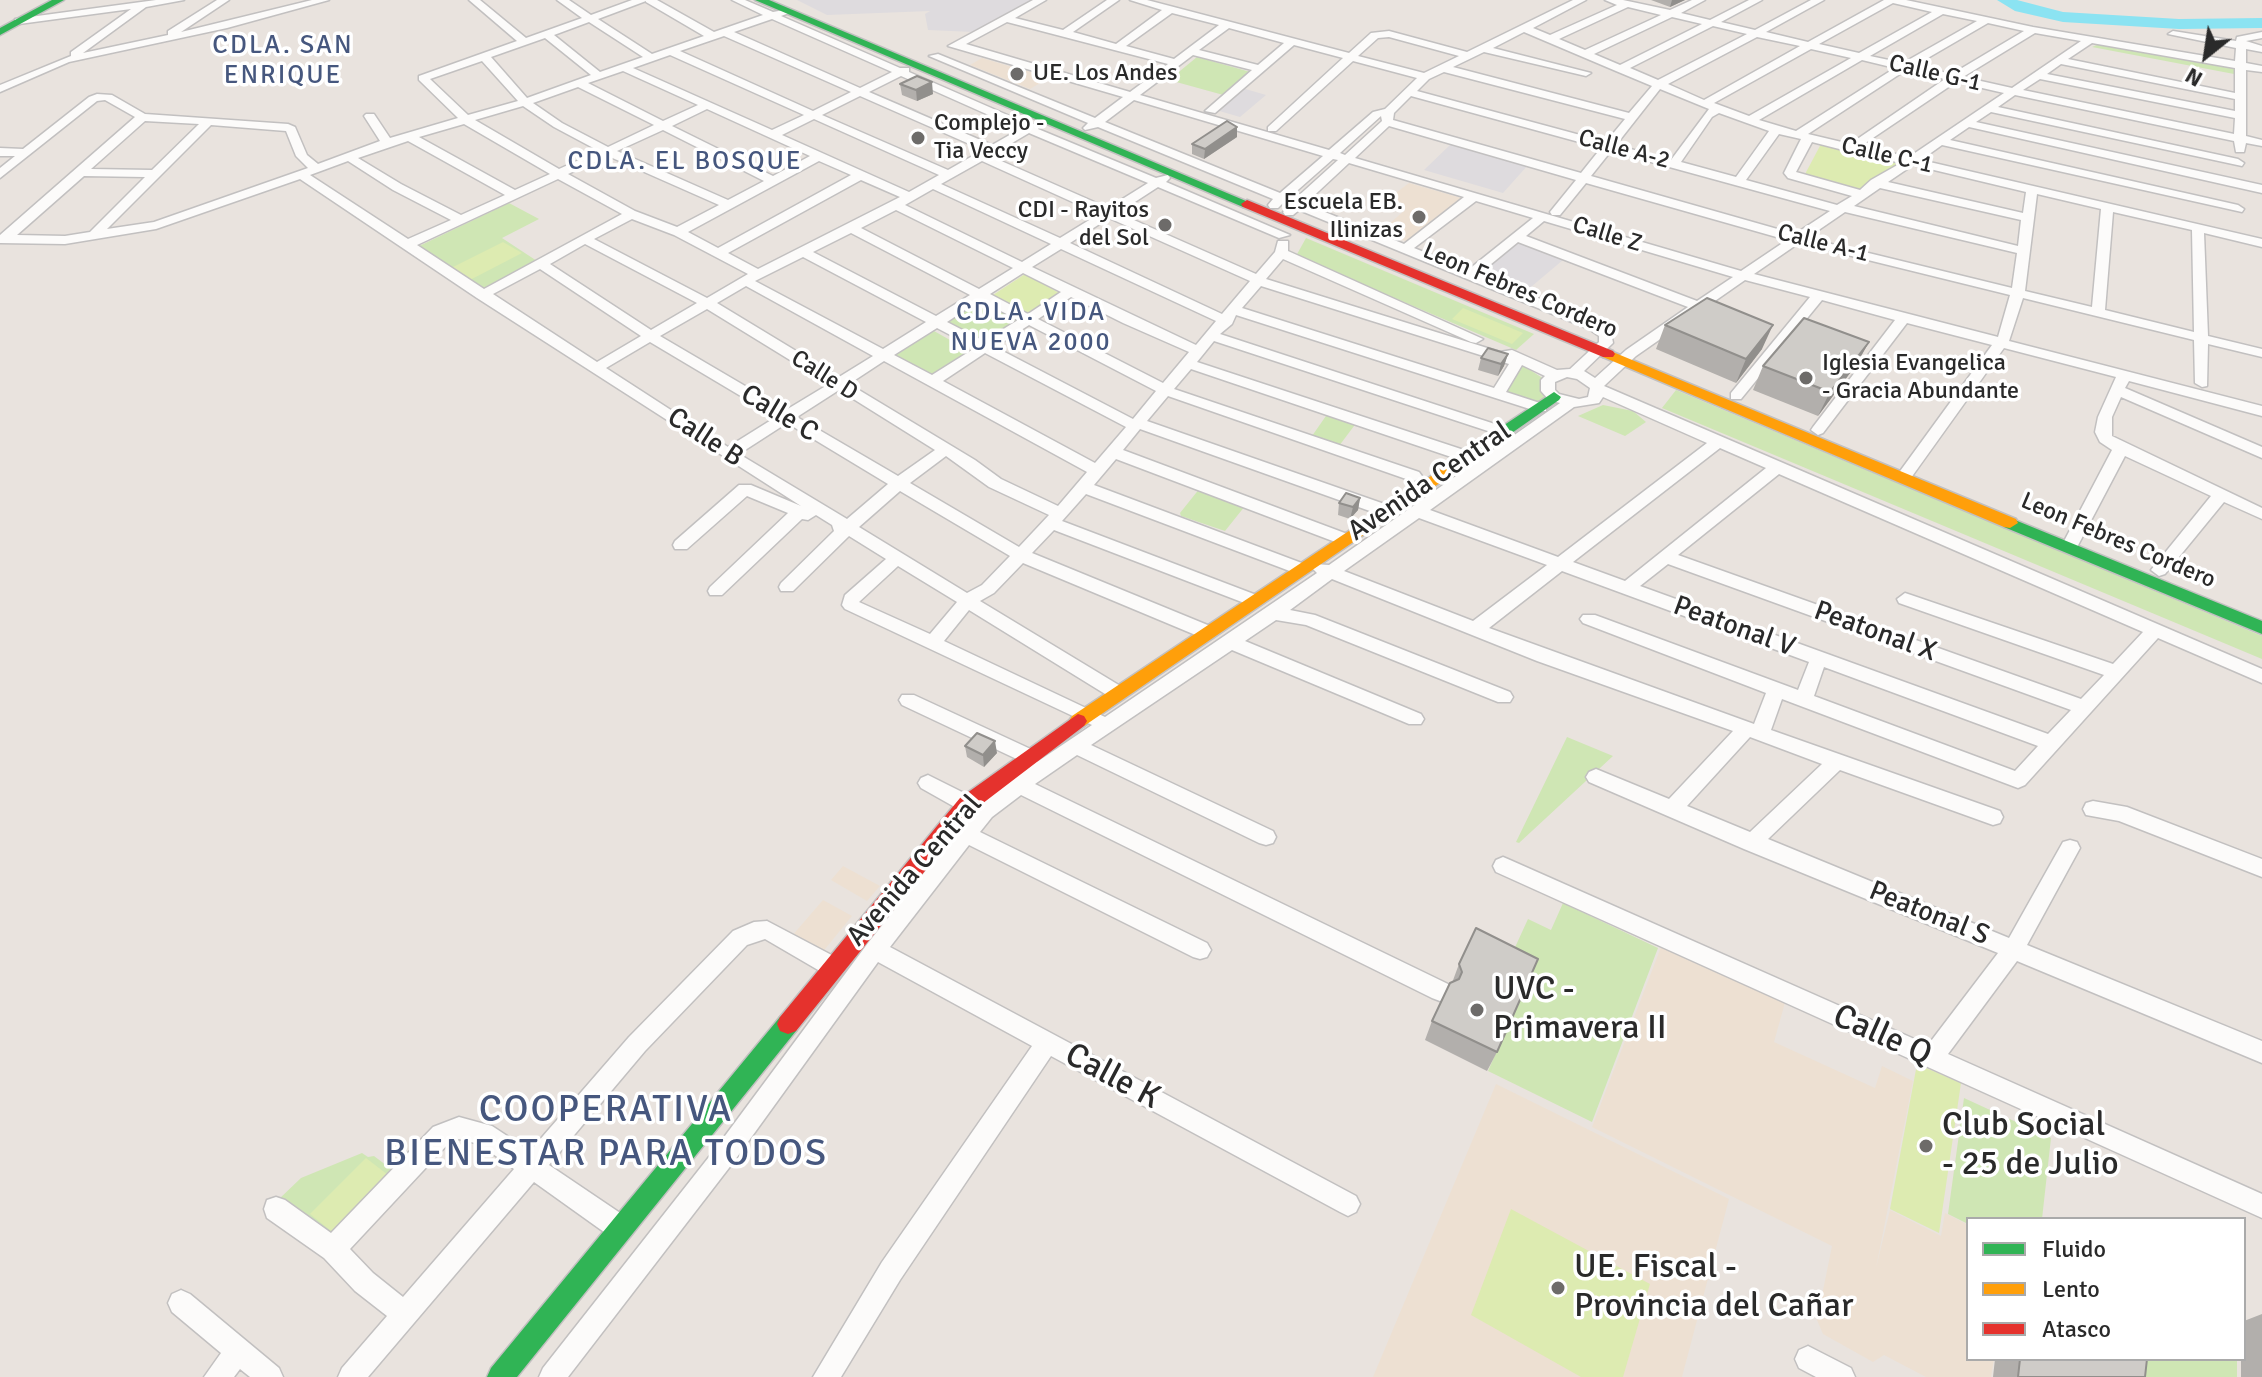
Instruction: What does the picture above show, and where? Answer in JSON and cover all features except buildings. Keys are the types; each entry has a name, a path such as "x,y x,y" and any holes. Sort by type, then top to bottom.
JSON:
{"street":[{"path":"7,26 59,0"},
{"path":"7,26 149,2 179,0"},
{"path":"162,39 224,0"},
{"path":"66,60 324,0"},
{"path":"474,0 525,42"},
{"path":"562,0 653,59"},
{"path":"642,0 423,78 466,120 560,175 631,214 678,232 718,253 752,277 885,355 1096,470"},
{"path":"650,0 720,35 860,92 1110,213 1260,281 1517,362 1498,393"},
{"path":"737,0 778,9 919,63 1029,129 1176,171 1282,212"},
{"name":"Leon Febres Cordero","path":"760,0 1048,110 1176,171 1282,212 2072,541 2262,628"},
{"path":"774,134 1041,0"},
{"path":"1065,33 1114,0"},
{"path":"1135,0 1425,77"},
{"path":"932,644 968,600 988,589 1022,556 1260,281 1281,253 1282,212 1343,153 1388,116 1425,77 1581,0"},
{"name":"Calle G-1","path":"1610,0 2015,92 2262,143"},
{"path":"1585,54 1700,0"},
{"path":"1620,69 1757,0"},
{"path":"1469,276 1550,214 1658,85 1819,0"},
{"path":"1705,104 1892,0 2086,43 2240,71 2262,69"},
{"path":"0,89 66,60 149,2"},
{"path":"1551,39 1627,4"},
{"path":"3,239 65,240 156,225 387,143 525,102 653,59 720,35 778,9"},
{"path":"1118,47 1169,10"},
{"path":"1750,120 1941,11"},
{"path":"1005,18 1178,63"},
{"path":"1860,194 1790,173 1803,137 1904,67 1986,20"},
{"path":"1088,128 1226,25"},
{"name":"Calle C-1","path":"1524,28 1717,109 1776,130 2262,243"},
{"path":"1851,148 1954,78 2033,30"},
{"path":"1272,129 1375,35 1381,33 1466,55"},
{"path":"547,34 598,76"},
{"path":"2173,34 2262,49"},
{"path":"2239,238 2240,45 2243,37 2262,35"},
{"name":"Calle Z","path":"959,43 1343,153 1818,296 1903,319 2202,383 2262,399"},
{"path":"1211,111 1290,43"},
{"path":"932,184 1231,316 1498,393 1555,403 1588,403 1594,400 1597,387 1627,356 1698,311 1746,273 1875,183 2086,43"},
{"path":"1481,48 1575,86 1631,117"},
{"path":"673,52 948,175"},
{"path":"1193,52 1260,69"},
{"path":"484,56 525,102 558,125 607,151 729,205"},
{"path":"1575,86 1598,60"},
{"path":"2061,61 2240,97"},
{"path":"625,68 909,197"},
{"path":"1443,68 1575,86"},
{"path":"2037,75 2241,116"},
{"path":"577,82 773,181"},
{"name":"Calle A-2","path":"1410,92 1739,182 2023,251"},
{"name":"Calle Z","path":"1137,94 1211,111 1474,196 1550,214"},
{"path":"0,174 93,99 101,96 142,117 206,124 284,126 291,129 308,172"},
{"path":"407,245 707,105"},
{"path":"1986,108 2238,163"},
{"path":"1674,164 1708,115 1717,109"},
{"path":"596,368 752,277 895,205 987,153 1029,129 1048,110"},
{"path":"370,116 387,143"},
{"name":"Calle A-1","path":"1388,116 1797,239 2262,353"},
{"path":"3,239 142,117"},
{"path":"1964,123 2262,189"},
{"path":"92,237 206,124"},
{"path":"1739,182 1776,130"},
{"path":"408,136 513,194"},
{"path":"1938,141 2238,209"},
{"path":"0,152 27,153"},
{"path":"678,232 819,156"},
{"path":"349,157 397,187 461,220"},
{"path":"728,454 1176,171"},
{"name":"Leon Febres Cordero","path":"1176,171 1234,184 1282,212 1395,248 1492,290 1603,346"},
{"path":"81,172 156,174"},
{"name":"Calle B","path":"308,172 407,245 728,454 1116,692"},
{"path":"718,253 860,175"},
{"path":"1875,183 2028,218"},
{"path":"1907,473 2002,341 2018,292 2032,189"},
{"path":"1395,248 1474,196"},
{"path":"895,205 1072,291 1195,358 1468,457"},
{"path":"2098,312 2107,206"},
{"path":"482,295 631,214"},
{"path":"851,228 1167,391 1414,476"},
{"path":"2198,228 2202,383"},
{"path":"1518,238 1698,311"},
{"name":"Calle D","path":"586,240 707,303 1056,518 1253,600"},
{"path":"803,252 1137,424 1387,511"},
{"path":"1281,253 1555,375 1574,373 1603,346"},
{"name":"Calle C","path":"540,263 650,336 783,417 1022,556 1204,631"},
{"path":"1446,271 1469,276 1492,290"},
{"name":"Calle Z","path":"1746,273 2002,341 2122,383 2262,411"},
{"path":"933,381 1072,291"},
{"path":"1736,396 1768,344 1818,296"},
{"path":"1818,430 1903,319"},
{"path":"1214,336 1505,432"},
{"name":"Leon Febres Cordero","path":"1627,356 1818,430 1907,473"},
{"path":"1574,373 1597,387 1718,442 2262,676"},
{"path":"1555,375 1547,385 1555,403"},
{"path":"2262,453 2122,383 2105,417 2105,439 2262,514"},
{"name":"Avenida Central","path":"500,1377 967,804 1116,692 1204,631 1505,432 1555,403"},
{"name":"Avenida Central","path":"552,1377 724,1156 875,950 985,811 1017,785 1273,613 1416,511 1555,403"},
{"path":"1475,629 1718,442"},
{"path":"2072,541 2121,448"},
{"path":"787,587 847,528 898,484 945,450"},
{"path":"1112,452 1344,539"},
{"path":"1627,588 1777,467"},
{"path":"1083,487 1304,566 1329,572 1590,672 1993,817"},
{"path":"681,545 745,489 847,528"},
{"path":"2159,570 2221,495"},
{"path":"716,591 800,511"},
{"name":"Peatonal V","path":"1416,511 2051,743"},
{"name":"Leon Febres Cordero","path":"2072,541 2159,570 2262,613"},
{"name":"Peatonal X","path":"1666,557 2084,707"},
{"path":"896,559 851,599 851,605 1107,725"},
{"path":"1905,599 2116,672"},
{"path":"1273,613 1309,619 1504,697"},
{"path":"1589,619 2018,780 2155,630"},
{"path":"1228,641 1415,719"},
{"path":"1803,701 1819,658"},
{"path":"1672,809 1753,732 1776,690"},
{"path":"908,700 1030,757"},
{"path":"1076,746 1266,837"},
{"path":"1751,843 1836,762"},
{"name":"Peatonal S","path":"1596,777 2262,1052"},
{"path":"928,783 967,804"},
{"path":"1017,785 1064,805 1300,925 1440,991"},
{"path":"2093,809 2120,813 2262,868"},
{"path":"967,835 1200,950"},
{"path":"1932,1058 2014,948 2070,848"},
{"name":"Calle Q","path":"1503,866 2262,1206"},
{"path":"351,1377 637,1044 740,938 754,931 767,930 833,967"},
{"name":"Calle K","path":"875,950 1348,1204"},
{"path":"826,1377 900,1258 997,1121 1048,1042"},
{"path":"333,1249 441,1135 459,1128 474,1130 620,1228"},
{"path":"276,1209 333,1249 364,1282 405,1314"},
{"path":"181,1303 270,1377"},
{"path":"217,1377 239,1351"},
{"path":"1808,1359 1842,1377"}],"shaded area":[{"path":"797,0 1035,0 974,32 928,30 925,14 930,11 827,15"},
{"name":"UE. Los Andes","path":"982,58 1050,77 1030,89 970,65"},
{"path":"1242,88 1266,95 1240,117 1216,110"},
{"path":"1451,144 1528,165 1503,193 1424,170"},
{"name":"Escuela EB. Ilinizas","path":"1409,183 1465,199 1408,242 1391,235 1400,228 1389,224 1405,210 1385,201"},
{"path":"1519,242 1563,260 1525,292 1479,273"},
{"path":"843,866 880,886 867,901 831,880"},
{"path":"823,900 852,916 821,954 791,937"},
{"path":"1663,942 1786,999 1774,1042 1875,1088 1882,1066 1913,1081 1876,1268 1890,1210 1941,1236 1945,1213 1966,1224 1966,1361 1994,1361 1991,1377 1926,1377 1884,1355 1873,1362 1823,1334 1817,1320 1832,1246 1592,1127"},
{"name":"UE. Fiscal - Provincia del Cañar","path":"1496,1084 1729,1199 1682,1377 1373,1377"}],"green space":[{"path":"2099,44 2234,68 2234,74 2092,47"},
{"path":"1197,57 1254,73 1227,96 1169,80"},
{"path":"1821,144 1898,164 1855,192 1804,176"},
{"path":"509,203 539,219 502,238 537,261 481,290 415,248"},
{"path":"1306,238 1534,334 1516,350 1296,256"},
{"path":"503,242 522,253 468,281 449,269"},
{"path":"1025,274 1063,295 1032,315 993,295"},
{"path":"983,300 1024,321 987,344 946,323"},
{"path":"1463,308 1523,333 1512,344 1452,319"},
{"path":"934,331 973,353 933,378 894,356"},
{"path":"1521,364 1544,379 1546,394 1538,405 1502,392"},
{"path":"1676,390 2262,636 2262,659 1662,408"},
{"path":"1603,405 1633,411 1646,422 1625,436 1578,416"},
{"path":"1328,413 1357,422 1339,446 1312,436"},
{"path":"1200,488 1245,506 1225,531 1181,516 1180,513"},
{"path":"1567,737 1613,756 1519,843 1516,842"},
{"path":"1563,903 1658,948 1592,1122 1488,1071 1528,979 1506,967 1528,919 1551,930"},
{"name":"Club Social - 25 de Julio","path":"1917,1064 1961,1083 1939,1233 1890,1209"},
{"path":"1964,1098 2051,1138 2042,1217 1966,1217 1966,1223 1948,1214"},
{"path":"362,1153 368,1157 374,1156 399,1175 332,1243 279,1199 301,1178"},
{"path":"366,1158 392,1178 336,1235 310,1214"},
{"path":"1511,1209 1650,1284 1623,1377 1581,1377 1471,1315"},
{"path":"2116,1361 2237,1361 2237,1377 2117,1377"}],"waterway":[{"path":"2005,0 2021,8 2063,17 2179,24 2262,23"}],"traffic: fast":[{"path":"0,32 59,0"},
{"path":"760,0 1247,204"},
{"path":"1461,461 1554,397"},
{"path":"2010,523 2262,628"},
{"path":"500,1377 788,1024"}],"traffic: slow":[{"path":"1608,354 2010,523"},
{"path":"1078,721 1461,461"}],"traffic: jam":[{"path":"1247,204 1608,354"},
{"path":"788,1024 967,804 1078,721"}],"place":[{"name":"UE. Los Andes","path":"1017,74"},
{"name":"Complejo - Tia Veccy","path":"918,138"},
{"name":"Escuela EB. Ilinizas","path":"1419,217"},
{"name":"CDI - Rayitos del Sol","path":"1165,225"},
{"name":"Iglesia Evangelica - Gracia Abundante","path":"1806,378"},
{"name":"UVC - Primavera II","path":"1477,1010"},
{"name":"Club Social - 25 de Julio","path":"1926,1146"},
{"name":"UE. Fiscal - Provincia del Cañar","path":"1558,1288"}],"district":[{"name":"CDLA. SAN ENRIQUE","path":"283,61"},
{"name":"CDLA. EL BOSQUE","path":"685,162"},
{"name":"CDLA. VIDA NUEVA 2000","path":"1031,328"},
{"name":"COOPERATIVA BIENESTAR PARA TODOS","path":"606,1133"}]}
